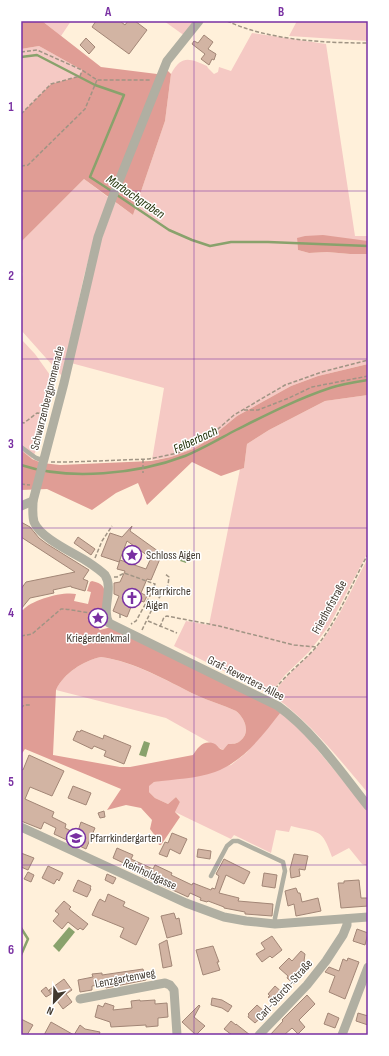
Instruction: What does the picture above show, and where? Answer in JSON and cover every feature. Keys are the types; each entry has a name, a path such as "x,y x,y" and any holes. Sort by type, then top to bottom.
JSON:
{"street":[{"name":"Schwarzenbergpromenade","path":"103,573 47,537 35,523 32,512 94,250 114,192 170,56 199,21"},
{"path":"21,506 34,501"},
{"path":"103,573 108,584 107,616"},
{"name":"Graf-Revertera-Allee","path":"107,616 109,623 269,701 282,710 310,736 368,806"},
{"name":"Reinholdgasse","path":"21,827 197,908 234,919 275,924 368,917"},
{"name":"Carl-Storch-Straße","path":"259,1035 300,993 326,961 343,935 348,925 348,919"},
{"path":"342,1035 368,967"},
{"name":"Lenzgartenweg","path":"80,999 168,983 174,990 177,1035"}],"lane":[{"path":"21,447 44,463"},
{"path":"211,876 227,846 233,841 238,841 283,862 285,871 275,924"}],"path":[{"path":"227,21 252,30 274,35 303,39 368,43"},
{"path":"21,52 37,50 82,70 97,80 160,79"},
{"path":"21,114 51,84 80,76 82,70"},
{"path":"21,166 28,165 85,109 97,80"},
{"path":"44,463 162,457 192,447 210,436 230,418 275,390 327,370 368,360"},
{"path":"243,410 258,410 312,387 368,376"},
{"path":"21,422 24,422 37,413 48,414"},
{"path":"143,459 143,473"},
{"path":"92,565 102,541 112,526"},
{"name":"Friedhofstraße","path":"269,701 279,684 316,647 332,624 368,555"},
{"path":"103,573 116,578 124,573 155,585 135,623 122,624 119,628"},
{"path":"139,638 157,601 168,585 169,577 165,574"},
{"path":"21,636 32,634 61,609 73,609 107,616"},
{"path":"160,627 164,617 167,616 218,626 294,645 316,647"},
{"path":"147,621 177,633"},
{"path":"21,708 24,705 30,705"}],"shaded area":[{"path":"21,21 42,21 101,67 157,74 167,70 171,74 165,121 133,215 84,179 21,242 21,114 51,84 80,76 82,70 39,46 21,49"},
{"path":"42,21 71,21 61,36"},
{"path":"164,21 198,21 185,36"},
{"path":"297,21 368,21 368,41 289,36"},
{"path":"252,33 326,44 355,236 368,236 368,241 297,238 298,250 309,253 327,252 368,254 368,364 318,376 291,386 237,416 208,440 193,449 171,457 152,460 164,388 71,363 94,260 115,202 133,215 165,121 171,74 175,68 183,61 191,60 207,66 214,74 218,72 219,67 231,71"},
{"path":"39,46 82,70 80,76 51,84 21,114 21,49"},
{"path":"84,179 109,198 95,235 84,276 62,376 21,330 21,281 23,273 21,272 21,242"},
{"path":"323,235 368,241 368,254 327,252 309,253 298,250 297,238"},
{"path":"21,339 35,354 55,382 40,442 32,459 21,450"},
{"path":"368,364 368,395 325,401 269,430 247,444 244,468 221,476 192,462 147,505 138,483 116,493 92,510 47,489 21,490 21,450 32,459 42,463 60,465 151,461 171,457 193,449 208,440 237,416 291,386 318,376"},
{"path":"368,395 368,552 329,626 309,652 285,675 270,694 174,646 186,621 209,625 240,469 244,468 247,444 269,430 325,401"},
{"path":"183,550 189,552 186,563 180,561"},
{"path":"368,558 368,793 313,730 275,697 274,694 284,680 316,648 329,631"},
{"path":"90,582 97,582 103,586 104,589 104,611 97,627 100,630 111,627 238,689 281,712 244,755 225,767 215,772 200,776 154,782 149,786 149,792 155,798 168,804 176,797 180,802 175,812 180,817 161,845 159,845 156,837 150,829 152,820 141,808 126,805 107,810 121,789 25,749 21,755 21,610 48,597 70,593 76,594 74,601 88,604 91,592 87,591","holes":["101,657 114,659 138,667 196,695 236,711 246,726 243,738 237,743 228,744 223,750 215,744 208,742 199,747 193,755 130,767 120,767 53,755 56,690 59,684 69,673 88,661"]},
{"path":"101,657 114,659 138,667 196,695 236,711 246,726 243,738 237,743 228,744 223,750 166,718 56,690 59,684 69,673 88,661"},
{"path":"281,712 305,735 368,810 368,866 362,864 349,848 332,857 322,836 314,831 291,826 289,832 276,830 271,853 234,835 231,839 175,812 180,802 176,797 168,804 155,798 149,792 148,786 154,782 231,765 246,753"},
{"path":"144,741 150,743 146,757 139,755"},
{"path":"69,927 75,932 59,952 53,946"}],"building":[{"path":"96,21 120,21 125,25 128,21 135,21 147,30 129,54 92,27"},
{"path":"204,35 213,42 208,49 216,54 214,60 212,59 209,65 201,59 205,54 192,44 194,41 198,43"},
{"path":"86,38 95,47 89,54 80,45"},
{"path":"21,522 30,527 39,538 47,544 89,570 83,579 88,581 85,591 71,586 53,590 54,593 30,598 21,609 21,589 26,582 75,572 21,537"},
{"path":"132,526 130,531 162,554 151,580 147,579 141,593 147,596 144,602 138,600 137,604 133,602 127,617 113,611 119,596 114,594 114,583 120,582 125,571 117,569 120,560 146,569 151,558 127,541 119,562 101,556 110,533 122,537"},
{"path":"78,537 95,549 91,555 74,543"},
{"path":"81,730 103,739 104,735 131,746 124,764 104,756 106,751 94,746 92,749 73,740 77,731 80,732"},
{"path":"29,755 64,771 52,796 30,787 25,799 54,812 52,817 66,824 65,828 77,834 81,822 95,828 86,849 54,834 56,828 44,822 41,829 21,821 21,769 23,770"},
{"path":"73,786 91,793 86,805 68,798"},
{"path":"104,811 105,817 100,818 98,813"},
{"path":"172,833 187,839 180,854 170,849 167,857 159,854 165,842 168,843"},
{"path":"117,848 133,855 131,859 153,869 155,865 192,885 193,883 211,890 212,888 215,889 219,876 216,874 224,859 250,872 244,884 226,875 219,893 239,898 238,901 273,904 272,916 245,914 245,912 224,908 208,901 200,900 201,898 190,893 188,897 142,876 143,874 132,867 113,858"},
{"path":"198,849 211,851 210,859 197,857"},
{"path":"21,853 34,858 28,870 21,867"},
{"path":"294,854 308,856 305,870 299,869 300,876 291,878 290,869"},
{"path":"48,866 63,873 59,881 57,879 54,884 42,878"},
{"path":"28,872 34,875 31,882 24,879"},
{"path":"264,873 277,875 275,888 262,886"},
{"path":"107,874 116,878 113,884 105,880"},
{"path":"78,880 91,886 87,897 73,891"},
{"path":"359,880 361,898 368,898 368,906 341,908 338,883"},
{"path":"296,888 298,893 300,893 302,902 318,898 321,911 296,916 294,904 288,906 285,891"},
{"path":"108,894 125,902 123,906 149,918 136,945 120,937 124,928 92,915 100,899 105,902"},
{"path":"64,901 71,907 69,909 88,924 83,930 80,928 78,930 68,922 62,929 53,921 59,914 55,911"},
{"path":"174,913 176,919 179,918 182,934 167,938 161,916"},
{"path":"357,929 368,933 365,945 353,941"},
{"path":"272,936 282,950 272,958 270,956 262,962 256,954 265,949 261,943"},
{"path":"167,940 172,966 163,968 159,944"},
{"path":"213,946 219,962 217,962 220,970 203,975 196,950"},
{"path":"301,951 305,954 304,961 307,964 300,971 304,974 294,984 279,968 289,958 292,961"},
{"path":"348,958 359,962 345,999 329,992 335,976 325,972 329,967 339,971 343,959 347,961"},
{"path":"143,969 146,980 106,988 105,984 92,986 92,990 80,992 78,980 93,977 92,974 102,973 102,975"},
{"path":"64,979 72,990 66,994 72,1002 63,1009 49,990"},
{"path":"275,986 284,994 274,1003 268,997 270,996 268,994"},
{"path":"46,987 51,994 46,997 41,991"},
{"path":"307,995 315,1004 299,1020 305,1027 298,1034 292,1028 284,1035 270,1035 283,1021 282,1020"},
{"path":"212,998 222,1000 232,1006 228,1012 222,1008 211,1005"},
{"path":"155,1000 155,1004 167,1003 168,1017 158,1018 158,1026 146,1027 146,1025 111,1027 110,1022 95,1017 98,1005 103,1007 105,1003 114,1006 113,1010 132,1008 131,1001"},
{"path":"199,1005 200,1006 194,1017 205,1026 196,1035 182,1022"},
{"path":"257,1005 266,1013 255,1023 248,1017 248,1014"},
{"path":"328,1013 339,1018 335,1028 324,1024"},
{"path":"358,1013 368,1016 368,1025 356,1021"},
{"path":"21,1019 33,1025 27,1035 21,1035"},
{"path":"231,1021 250,1035 232,1035 224,1029"},
{"path":"51,1022 74,1035 44,1035"},
{"path":"80,1025 85,1029 100,1032 99,1035 74,1035"}],"waterway":[{"name":"Marbachgraben","path":"21,57 37,55 95,85 124,95 90,177 113,192"},
{"name":"Marbachgraben","path":"117,195 169,230 210,246 231,242 368,246"},
{"name":"Felberbach","path":"21,465 60,473 82,474 125,471 146,467 185,456 236,430 318,392 349,383 368,380"},
{"path":"21,928 28,939 21,955"}],"place":[{"name":"Schloss Aigen","path":"132,555"},
{"name":"Pfarrkirche Aigen","path":"132,598"},
{"name":"Kriegerdenkmal","path":"98,618"},
{"name":"Pfarrkindergarten","path":"76,838"}]}
